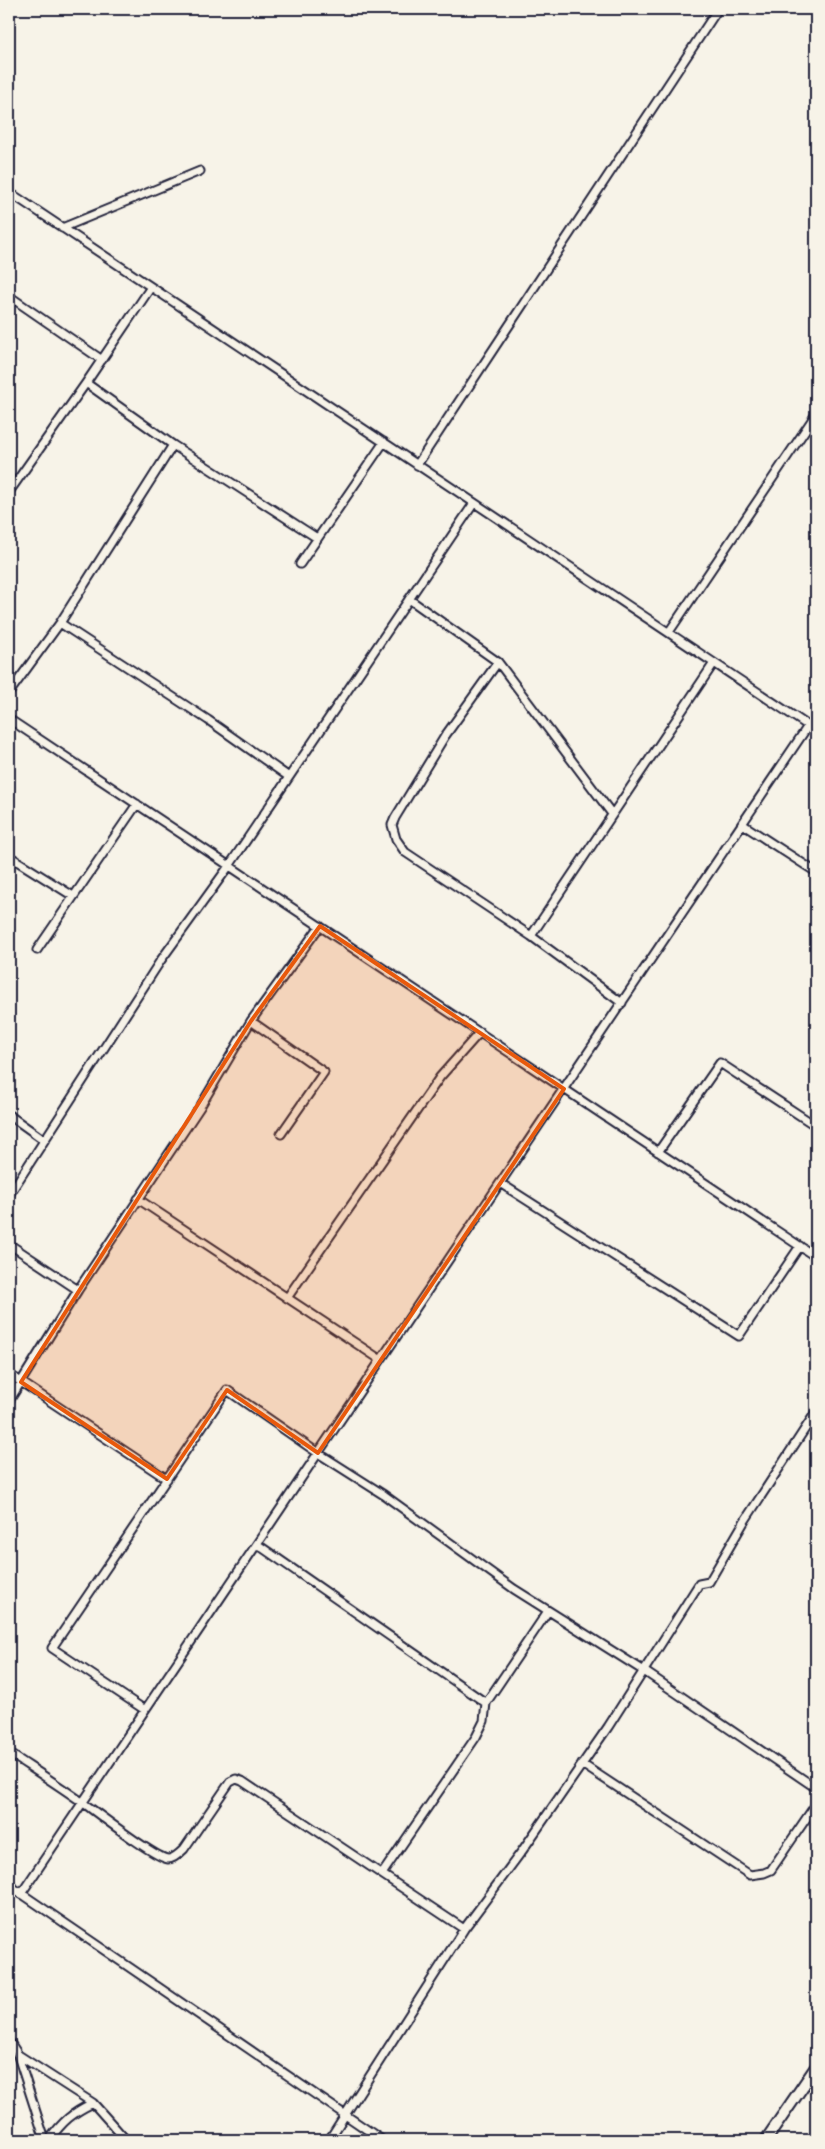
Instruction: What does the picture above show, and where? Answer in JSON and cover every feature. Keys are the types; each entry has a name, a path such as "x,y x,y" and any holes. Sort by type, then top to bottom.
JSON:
{"street":[{"path":"417,464 718,9"},
{"path":"62,228 200,171"},
{"path":"9,192 816,731"},
{"path":"9,492 151,287"},
{"path":"10,297 102,360"},
{"path":"86,383 173,445 317,538"},
{"path":"669,632 816,414"},
{"path":"300,564 384,442"},
{"path":"9,693 60,623 173,445"},
{"path":"9,1194 161,960 229,866 474,503"},
{"path":"409,599 498,662 612,814"},
{"path":"60,623 208,720 289,777"},
{"path":"498,662 446,736 392,825 396,840 405,852 531,936 622,1003"},
{"path":"531,936 714,662"},
{"path":"9,719 816,1257"},
{"path":"22,1894 808,726"},
{"path":"37,950 137,804"},
{"path":"742,824 816,872"},
{"path":"9,856 74,896"},
{"path":"9,1401 78,1290 200,1107 251,1021 320,926"},
{"path":"251,1021 324,1072 281,1134"},
{"path":"287,1298 440,1077 480,1032"},
{"path":"658,1152 720,1063 816,1126"},
{"path":"9,1115 44,1140"},
{"path":"500,1183 739,1336 800,1246"},
{"path":"138,1199 381,1360"},
{"path":"9,1244 78,1290"},
{"path":"9,1374 167,1480"},
{"path":"145,1710 52,1648 227,1390 318,1453 384,1495 514,1589 644,1671 816,1788"},
{"path":"329,2140 464,1929 522,1851 582,1764 699,1584 709,1582 744,1522 816,1412"},
{"path":"257,1544 486,1703"},
{"path":"382,1874 476,1737 484,1721 486,1703 548,1611"},
{"path":"9,1753 160,1856 168,1859 176,1856 184,1849 230,1782 236,1779 464,1929"},
{"path":"582,1764 750,1875 771,1870 816,1804"},
{"path":"9,1885 382,2140"},
{"path":"9,2041 17,2053 45,2140"},
{"path":"17,2053 93,2103 126,2140"},
{"path":"766,2140 816,2066"},
{"path":"49,2140 62,2122 77,2111 93,2103"}],"highlighted area":[{"path":"320,926 564,1089 318,1453 227,1390 167,1479 21,1382 251,1021"}]}
